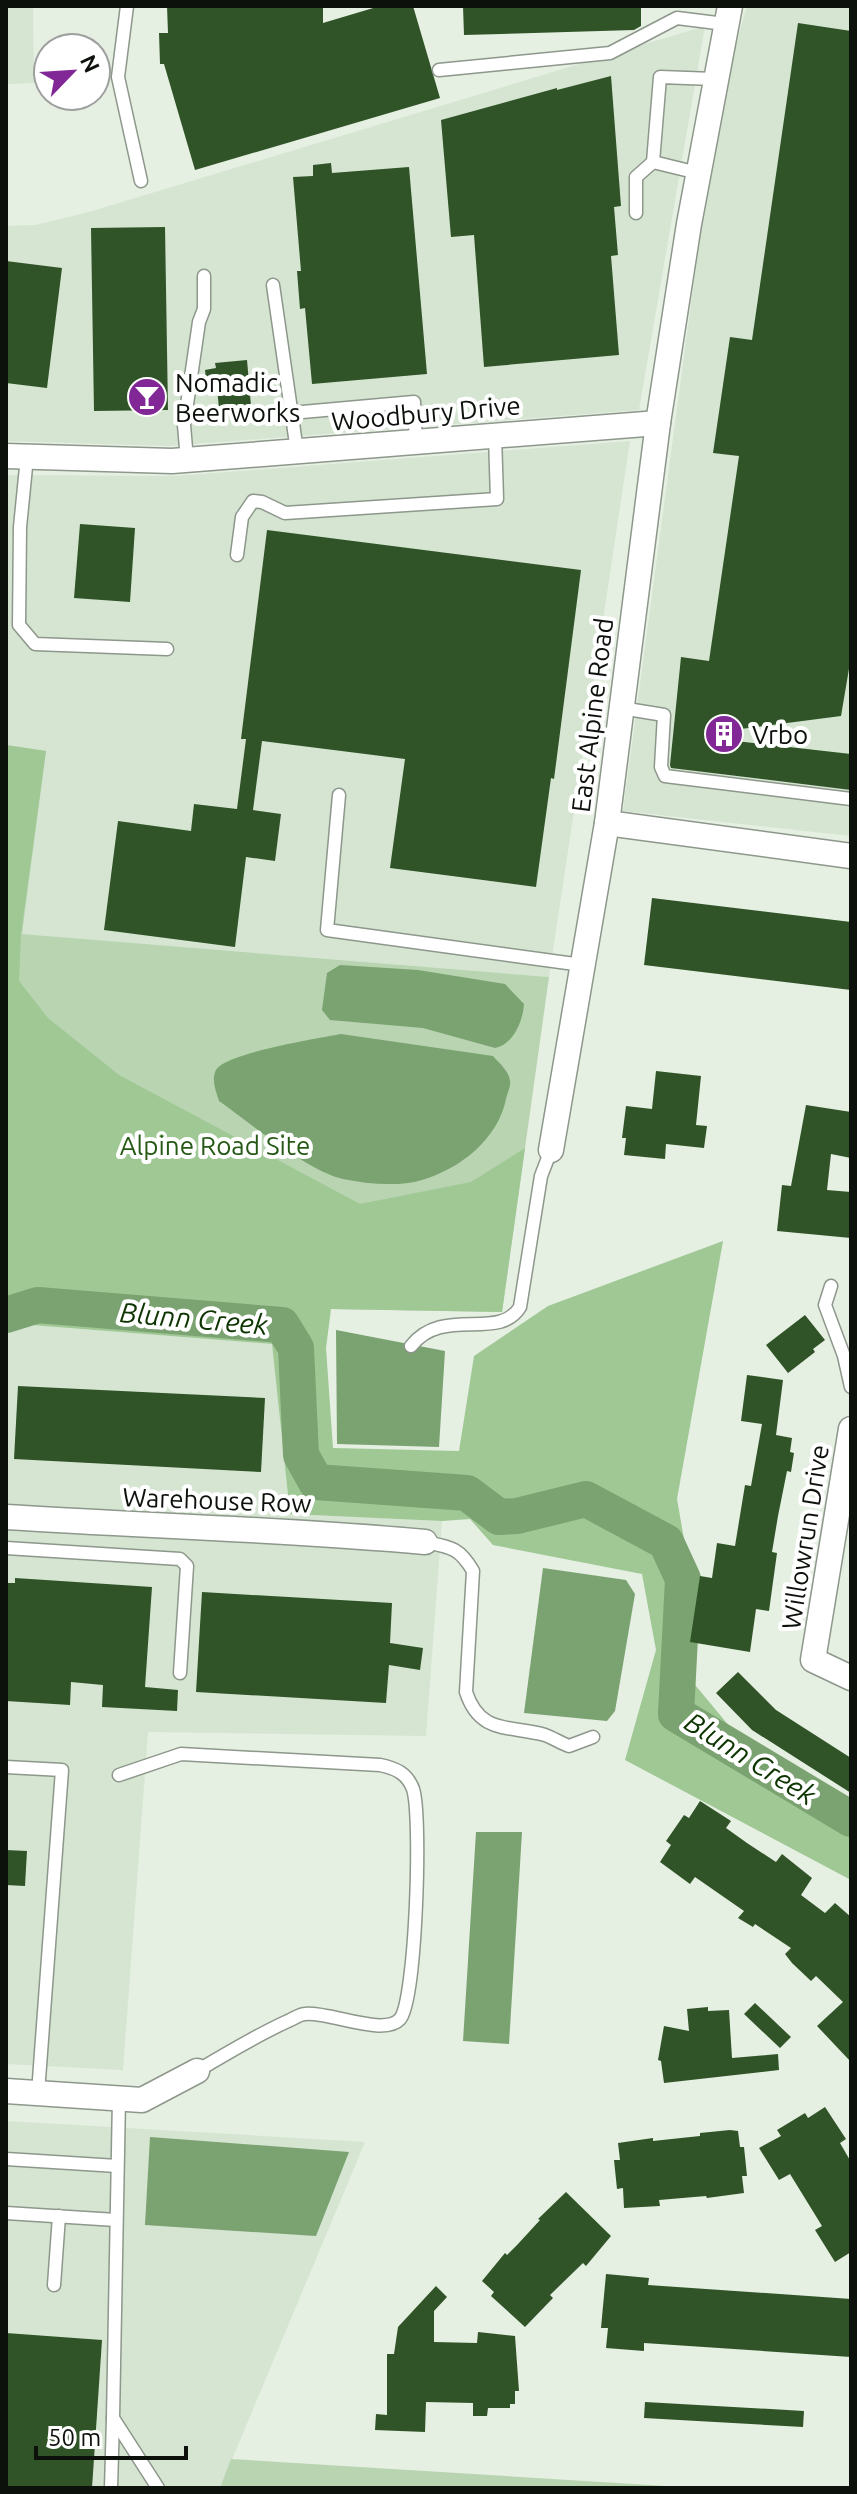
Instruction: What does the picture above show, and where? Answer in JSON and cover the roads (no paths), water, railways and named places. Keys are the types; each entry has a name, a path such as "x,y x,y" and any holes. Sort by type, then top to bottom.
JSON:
{"street":[{"name":"East Alpine Road","path":"551,1150 607,823 658,423 714,79 728,15"},
{"name":"Woodbury Drive","path":"16,457 187,460 658,423"},
{"path":"607,823 851,856"},
{"name":"Willowrun Drive","path":"851,1429 844,1518 813,1660 851,1678"},
{"name":"Warehouse Row","path":"6,1517 321,1532 425,1542"},
{"path":"6,2091 142,2100 197,2071"}],"lane":[{"path":"127,6 118,77 141,181"},
{"path":"439,70 610,53 677,18 728,15"},
{"path":"636,213 636,177 653,162 660,77 714,79"},
{"path":"653,162 698,173"},
{"path":"187,460 184,425 199,322 204,309 204,276"},
{"path":"273,285 297,451"},
{"path":"291,413 414,402 416,443"},
{"path":"237,555 242,517 253,501 285,513 497,499 495,436"},
{"path":"16,457 20,527 19,625 35,644 167,649"},
{"path":"621,708 664,715 661,767 665,776 851,799"},
{"path":"339,795 327,930 582,965"},
{"name":"East Alpine Road","path":"411,1346 419,1335 439,1327 502,1323 515,1315 520,1307 541,1176 551,1150"},
{"path":"831,1286 825,1305 844,1356 851,1387"},
{"path":"425,1542 449,1547 463,1554 473,1571 466,1692 471,1707 484,1721 498,1727 545,1736 569,1746 593,1737"},
{"path":"6,1548 180,1559 187,1566 180,1673"},
{"path":"119,1775 181,1754 380,1765 396,1769 412,1788 417,1841 411,1983 399,2020 389,2025 374,2025 305,2014 264,2032 197,2071"},
{"path":"6,1767 62,1770 38,2093"},
{"path":"111,2488 119,2098"},
{"path":"6,2159 117,2166"},
{"path":"6,2213 116,2220"},
{"path":"54,2285 59,2216"},
{"path":"113,2418 158,2488"}],"waterway":[{"name":"Blunn Creek","path":"6,1315 38,1305 282,1325 296,1348 301,1455 316,1482 467,1493 499,1517 517,1516 586,1499 666,1542 683,1579 676,1714 851,1819"}],"place":[{"name":"Nomadic Beerworks","path":"147,397"},
{"name":"Vrbo","path":"724,734"}],"park label":[{"name":"Alpine Road Site","path":"215,1145"}]}
